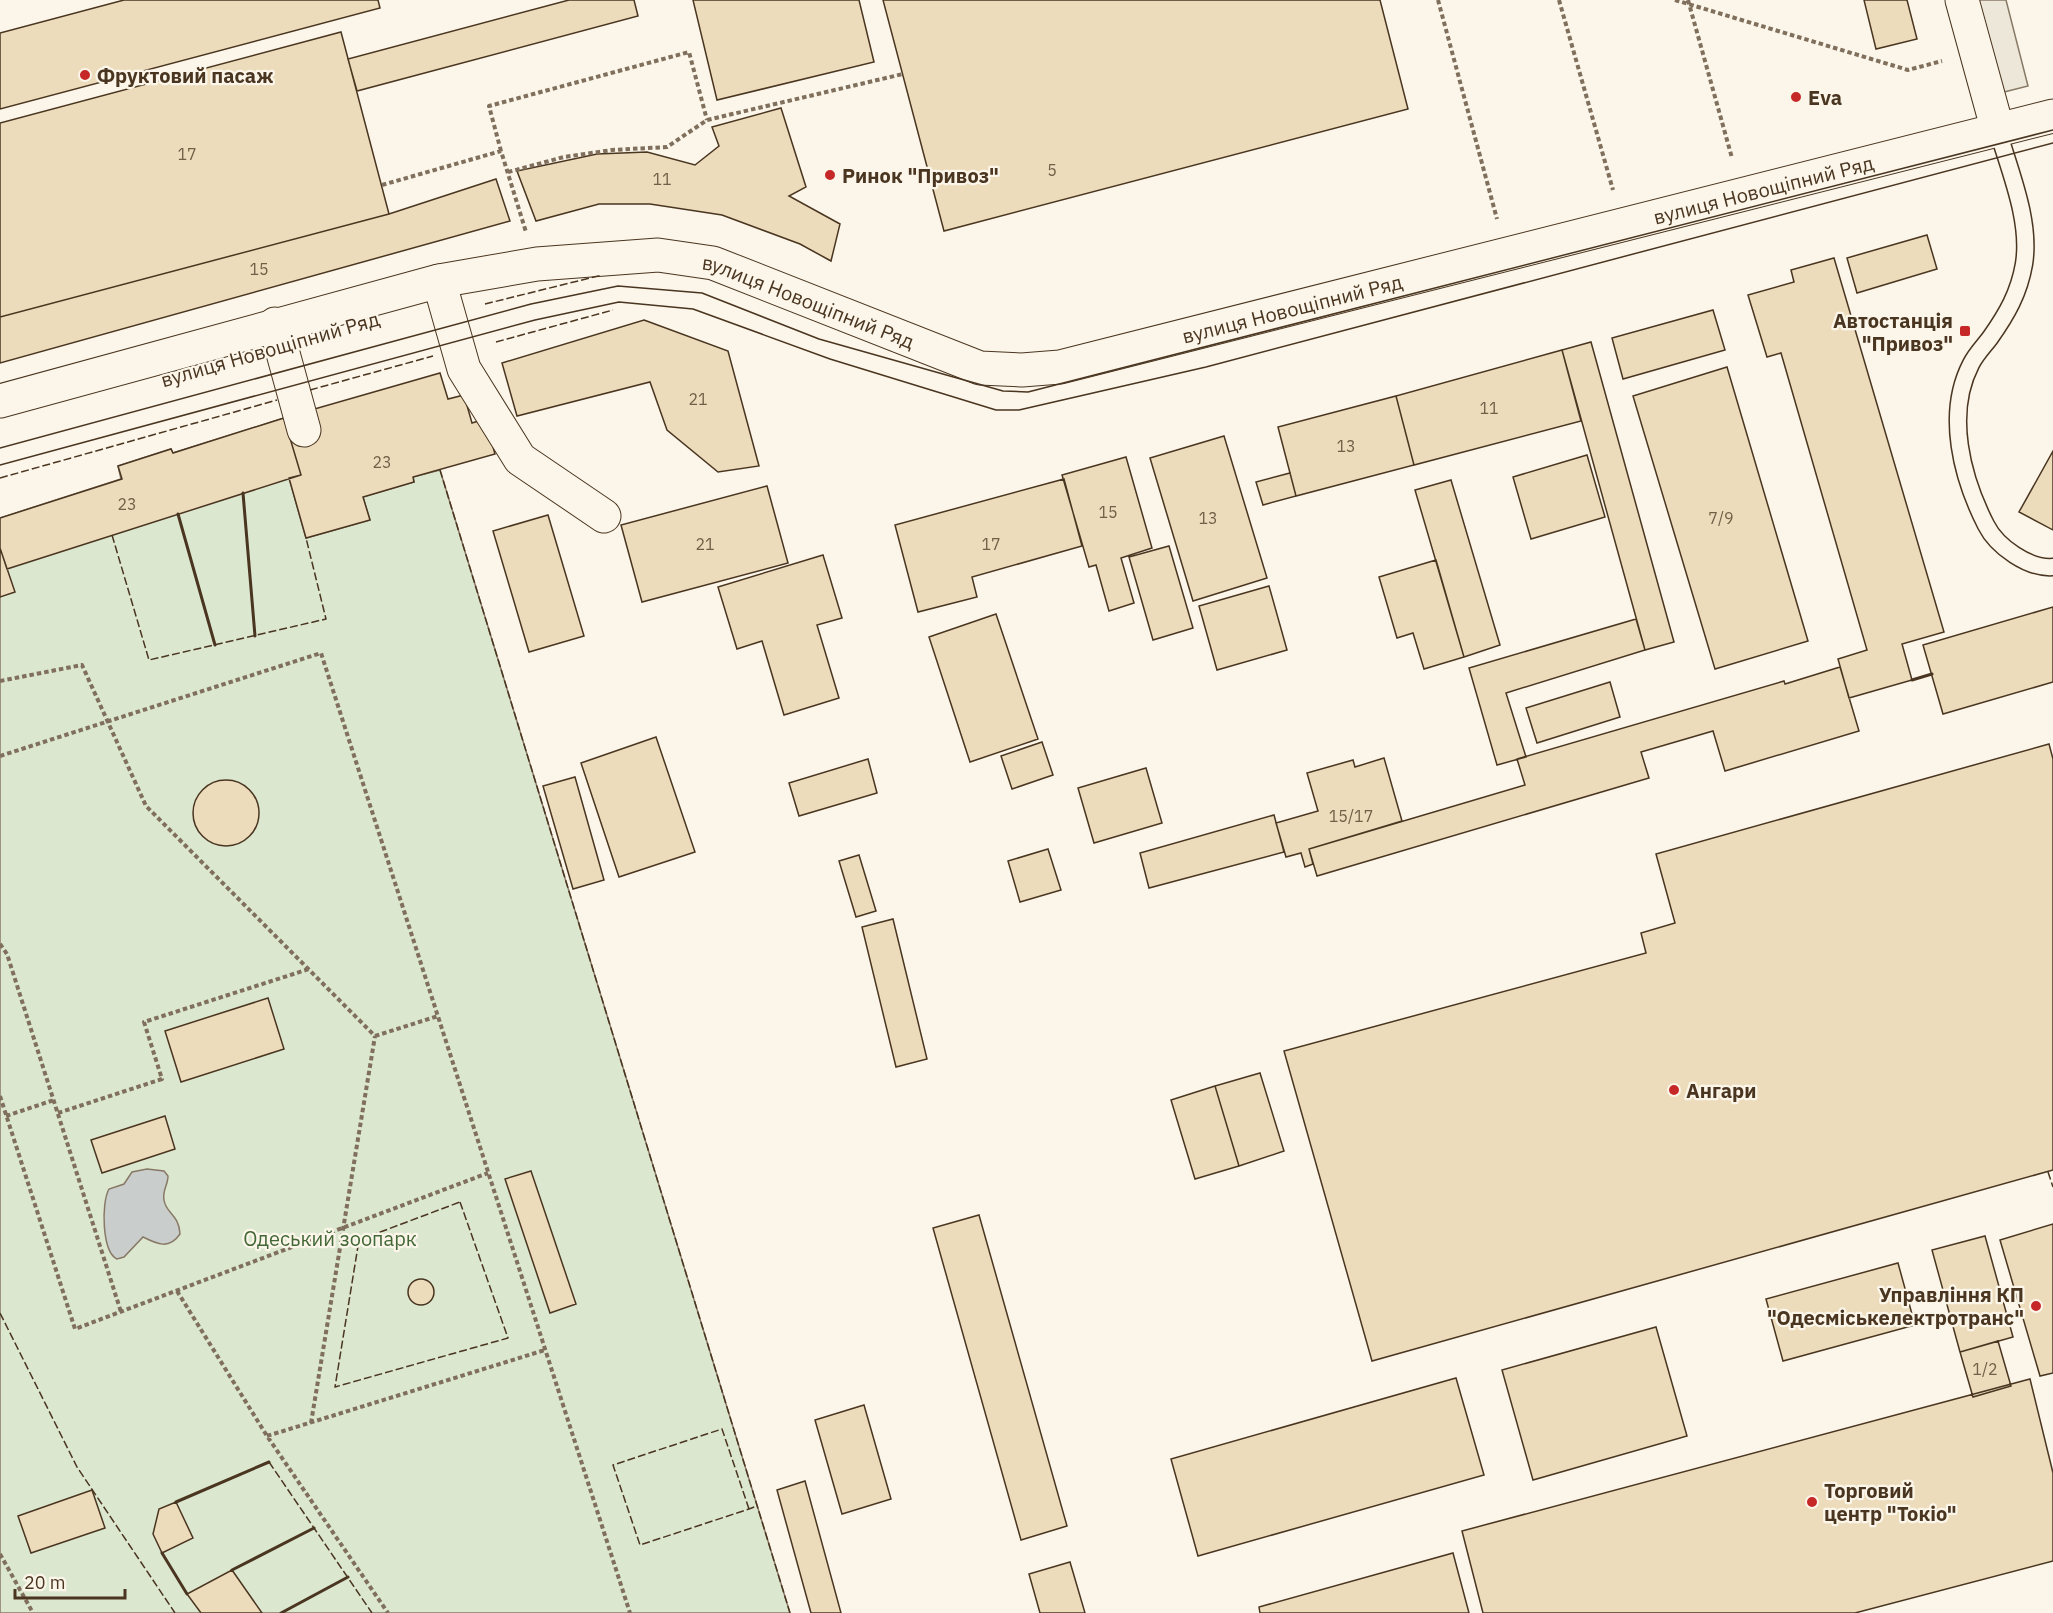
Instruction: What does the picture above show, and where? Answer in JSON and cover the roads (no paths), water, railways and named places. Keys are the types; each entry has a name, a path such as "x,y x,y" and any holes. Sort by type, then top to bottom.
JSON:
{"street":[{"path":"1962,0 1998,131"},
{"name":"вулиця Новощіпний Ряд","path":"0,401 278,335 537,264 658,255 713,263 980,368 1060,367 2053,116"},
{"path":"442,290 464,369 520,459 604,516"},
{"path":"278,335 304,430"},
{"name":"вулиця Новощіпний Ряд","path":"0,425 278,335"}],"lane":[{"path":"1998,131 2025,226 2025,262 2017,297 1971,364 1958,404 1960,444 1972,496 1991,534 2018,558 2053,567"}],"tram line":[{"path":"0,448 531,304 618,286 702,293 819,339 1003,391 1028,392 2053,130"},
{"path":"0,465 535,320 619,302 693,309 830,359 996,410 1019,410 1206,367 2053,143"}],"place":[{"name":"Фруктовий пасаж","path":"85,75"},
{"name":"Eva","path":"1796,97"},
{"name":"Ринок \"Привоз\"","path":"830,175"},
{"name":"Автостанція \"Привоз\"","path":"1965,331"},
{"name":"Ангари","path":"1674,1090"},
{"name":"Управління КП \"Одесміськелектротранс\"","path":"2036,1306"},
{"name":"Торговий центр \"Токіо\"","path":"1812,1502"}],"park label":[{"name":"Одеський зоопарк","path":"330,1238"}]}
